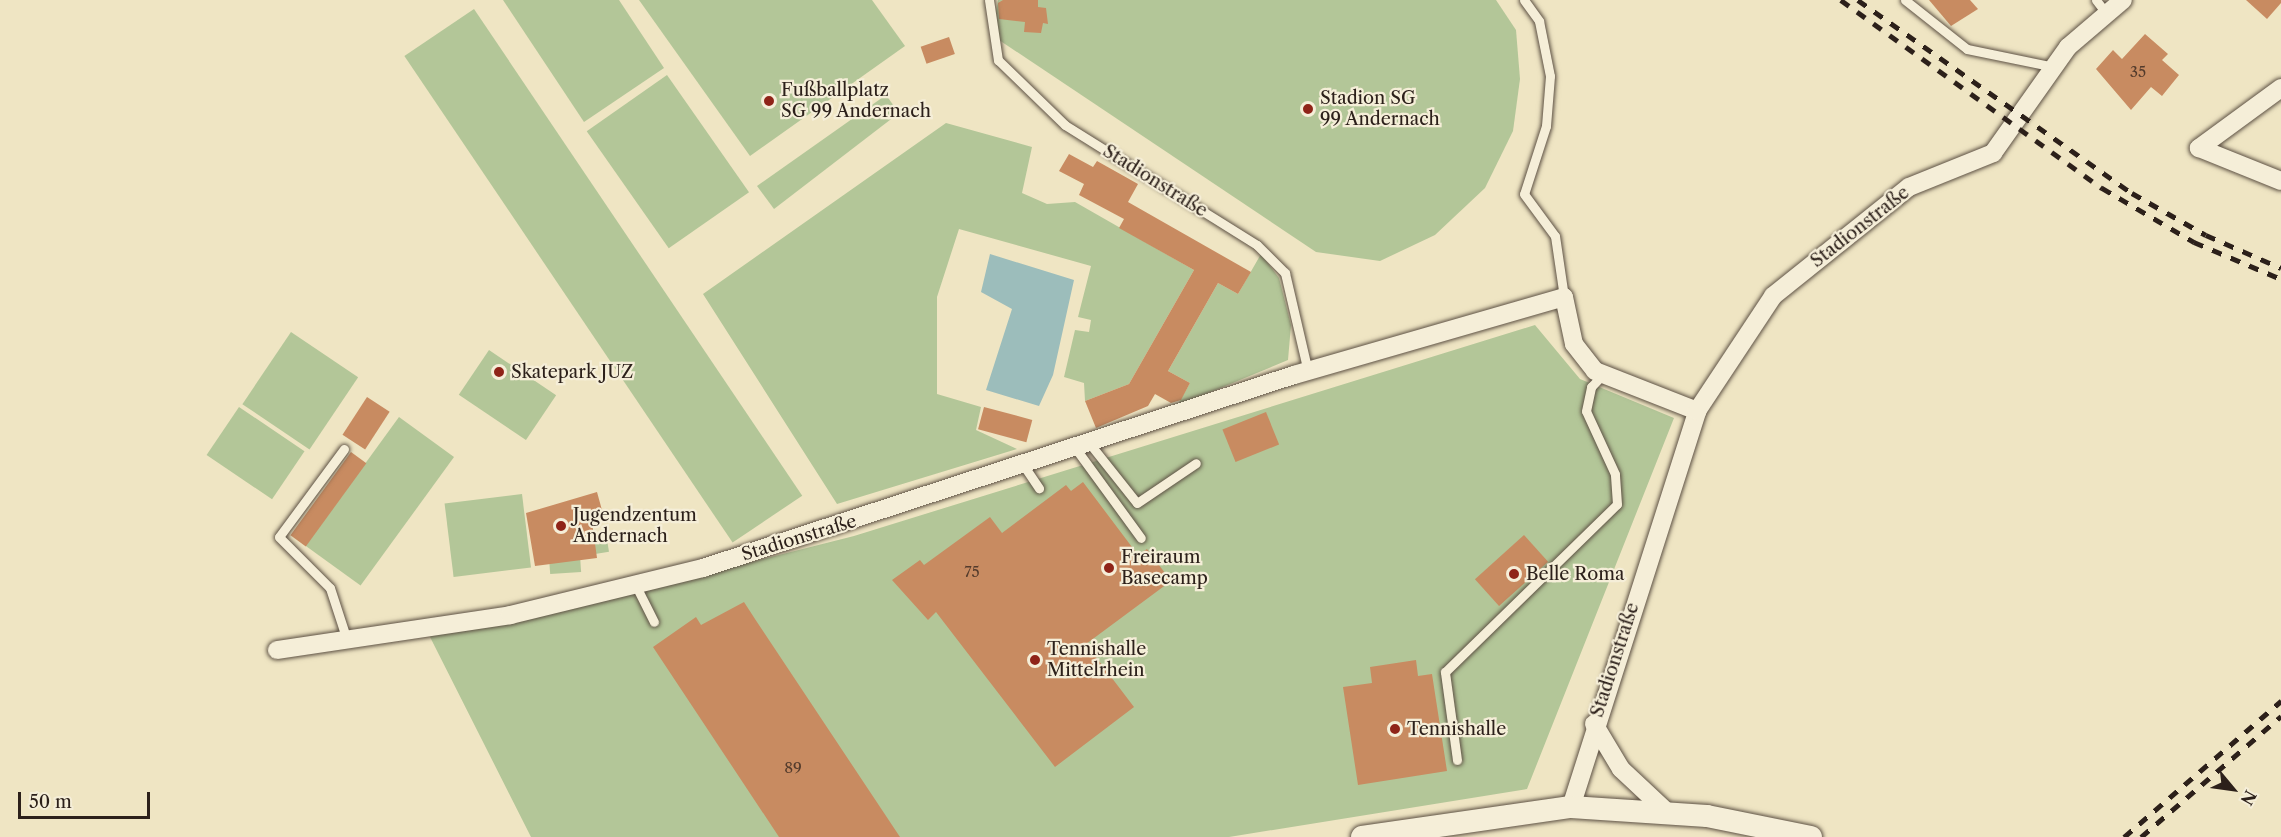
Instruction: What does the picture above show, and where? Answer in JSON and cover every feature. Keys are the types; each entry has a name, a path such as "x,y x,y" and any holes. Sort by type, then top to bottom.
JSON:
{"street":[{"name":"Stadionstraße","path":"1571,807 1594,724 1696,411 1773,296 1909,187 1993,153 2068,47 2101,7 2123,0"},
{"path":"2281,88 2199,148 2281,181"},
{"name":"Stadionstraße","path":"277,650 607,597 636,586 1024,466 1308,372 1564,297"},
{"path":"1564,297 1574,344 1602,374 1696,411"},
{"path":"1594,724 1621,769 1667,812"},
{"path":"1362,837 1571,807 1667,812 1811,837"}],"lane":[{"name":"Stadionstraße","path":"989,0 998,60 1065,125 1257,245 1285,273 1308,372"},
{"path":"1524,0 1539,21 1550,76 1546,126 1524,194 1555,236 1564,297"},
{"path":"1905,0 1967,49 2055,67"},
{"path":"1456,760 1445,672 1617,504 1616,474 1586,411 1591,387 1602,374"},
{"path":"1083,447 1137,503 1196,463"},
{"path":"1083,447 1141,538"},
{"path":"344,449 279,537 330,588 346,640"},
{"path":"1024,466 1039,488"},
{"path":"636,586 654,622"}],"green space":[{"path":"503,0 619,0 664,68 584,122"},
{"name":"Fußballplatz SG 99 Andernach","path":"639,0 872,0 905,46 750,156"},
{"name":"Stadion SG 99 Andernach","path":"998,0 1496,0 1516,30 1520,79 1513,131 1485,188 1435,235 1380,261 1316,252 999,40 994,23"},
{"path":"474,9 802,496 733,543 404,56"},
{"path":"667,75 749,192 669,248 587,131"},
{"path":"886,95 899,113 774,209 757,186"},
{"path":"946,123 1032,147 1022,193 1047,204 1075,202 1194,270 1129,384 1085,401 1084,383 1064,377 1075,330 1089,332 1091,320 1078,317 1091,266 959,229 937,297 937,394 981,407 976,430 1017,449 837,504 703,294"},
{"path":"1261,254 1279,278 1291,325 1288,360 1177,406 1190,383 1168,371 1218,283 1238,294"},
{"path":"1535,325 1580,379 1674,418 1527,789 1229,837 531,837 429,635 558,611 854,536"},
{"path":"291,332 358,377 310,449 242,404"},
{"name":"Skatepark JUZ","path":"489,350 556,395 526,440 459,395"},
{"path":"239,407 304,451 272,499 207,455"},
{"path":"399,417 454,457 361,586 306,546"},
{"path":"522,494 531,567 454,577 445,504"},
{"path":"606,533 609,552 595,554 592,535"},
{"path":"580,556 581,572 550,574 549,558"}],"water":[{"path":"990,254 1074,280 1053,375 1039,406 986,390 1012,309 981,292"}],"building":[{"path":"1003,0 1038,0 1038,7 1046,8 1048,24 1043,23 1041,33 1024,32 1025,22 999,19 998,3"},
{"path":"1929,0 1970,0 1978,9 1951,26"},
{"path":"2246,0 2281,0 2281,3 2267,19"},
{"path":"2145,34 2168,54 2162,60 2179,75 2162,96 2151,87 2131,110 2096,69 2113,50 2122,59"},
{"path":"949,37 955,54 926,64 921,47"},
{"path":"1069,154 1093,167 1097,161 1138,184 1128,202 1251,272 1238,294 1218,283 1168,371 1190,383 1181,400 1171,403 1155,394 1148,406 1096,428 1085,401 1129,384 1194,270 1119,228 1124,219 1079,195 1084,184 1059,171"},
{"path":"367,397 390,412 365,449 342,435"},
{"path":"984,407 1032,420 1026,442 978,429"},
{"path":"1266,412 1279,444 1236,462 1222,430"},
{"path":"351,452 366,463 306,546 290,535"},
{"path":"1083,482 1138,555 1147,549 1171,581 1086,644 1134,707 1055,767 936,612 928,620 892,580 920,560 924,565 990,517 1002,533 1066,485 1071,491"},
{"name":"Jugendzentum Andernach","path":"597,492 605,521 592,522 597,558 535,566 526,513"},
{"path":"1524,535 1548,562 1499,606 1475,579"},
{"path":"744,602 900,837 779,837 653,647 696,617 701,625"},
{"name":"Tennishalle","path":"1416,660 1418,676 1432,674 1447,771 1358,785 1343,687 1372,683 1370,667"}],"railway":[{"path":"1841,0 2102,188 2194,242 2281,279"},
{"path":"1858,0 2132,193 2206,235 2281,268"},
{"path":"2124,837 2281,701"},
{"path":"2141,837 2281,716"}],"place":[{"name":"Fußballplatz SG 99 Andernach","path":"769,101"},
{"name":"Stadion SG 99 Andernach","path":"1308,109"},
{"name":"Skatepark JUZ","path":"499,372"},
{"name":"Jugendzentum Andernach","path":"561,526"},
{"name":"Freiraum Basecamp","path":"1109,568"},
{"name":"Belle Roma","path":"1514,574"},
{"name":"Tennishalle Mittelrhein","path":"1035,660"},
{"name":"Tennishalle","path":"1395,729"}]}
